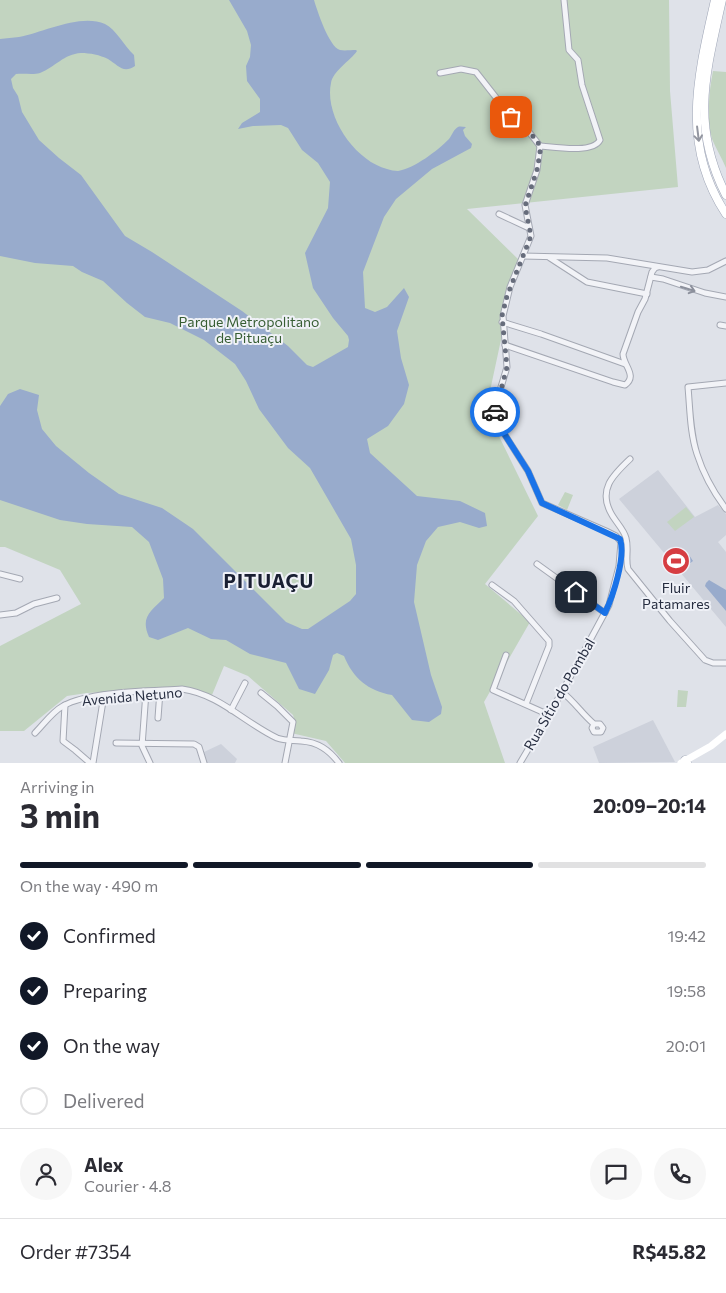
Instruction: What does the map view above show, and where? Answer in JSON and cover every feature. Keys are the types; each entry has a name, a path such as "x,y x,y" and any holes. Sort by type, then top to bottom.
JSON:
{"main road":[{"path":"714,0 698,76 696,120 703,165 713,192 726,214"},
{"path":"722,0 706,72 703,107 708,149 726,195"}],"street":[{"path":"440,73 461,69 476,72 505,110 529,132 540,146 588,148 596,145 600,140 582,85 578,60 569,50 564,0"},
{"name":"Rua Sítio do Pombal","path":"520,763 547,714 562,692 611,600 619,566 621,542 616,536 546,505 540,500 528,471 496,418 496,407 507,367 502,322 507,296 531,236 525,206 537,170 540,146"},
{"path":"499,214 529,228"},
{"path":"523,256 607,258 685,272 708,270 726,261"},
{"path":"547,256 582,280 647,294"},
{"path":"505,345 622,385 628,383 631,380 630,372 623,354 647,294 653,270 658,267"},
{"path":"663,279 666,268"},
{"path":"651,277 663,279 691,290 726,297"},
{"path":"502,322 626,364"},
{"path":"726,383 688,388 693,441 697,454 712,487 726,509"},
{"path":"630,459 614,474 607,487 606,495 608,508 626,539 626,564 628,569 670,621 705,660 726,663"},
{"path":"537,564 605,613"},
{"path":"0,574 20,579"},
{"path":"492,585 519,606 549,641 549,646 526,704"},
{"path":"0,615 16,613 34,604 57,598"},
{"path":"506,655 493,690 547,714"},
{"path":"231,710 245,683"},
{"name":"Avenida Netuno","path":"35,733 58,709 82,698 182,689 209,697 272,736 289,741 317,744 339,763"},
{"path":"158,718 160,691"},
{"path":"146,692 142,744 143,751 150,763"},
{"path":"562,692 594,724"},
{"path":"260,693 292,720 293,725 285,763"},
{"path":"65,705 63,741 91,763 104,696"},
{"path":"684,762 711,746 726,734"},
{"path":"116,743 194,744 199,747 204,763"}],"shaded area":[{"path":"658,470 695,517 718,505 726,514 726,535 718,542 726,552 726,627 619,499"},
{"path":"653,720 675,762 599,763 593,747"},
{"path":"221,744 237,759 235,763 206,763 204,752"}],"green space":[{"name":"Parque Metropolitano de Pituaçu","path":"0,0 669,0 670,91 678,187 467,209 520,261 501,315 502,335 490,391 494,426 538,516 485,584 530,622 484,702 505,763 345,763 326,741 291,733 295,722 293,715 248,676 224,666 212,695 188,687 87,693 67,696 24,731 0,731 0,646 81,604 60,570 5,547 0,547"},
{"path":"713,71 726,72 726,168 710,131 709,105"},
{"path":"565,492 573,495 567,510 558,505"},
{"path":"686,507 694,517 675,531 667,522"},
{"path":"678,690 688,691 686,707 677,707"}],"water":[{"path":"229,0 314,0 324,28 336,47 340,50 357,51 338,70 332,79 330,96 332,109 337,123 353,147 375,164 397,171 405,169 438,149 449,139 455,129 459,127 466,127 463,130 465,136 472,144 471,148 432,169 396,199 384,217 363,272 365,308 375,312 387,307 404,288 409,297 397,331 401,358 409,385 404,404 388,426 367,439 370,453 417,496 460,501 485,513 487,526 479,528 460,522 438,527 426,541 417,565 414,602 431,675 442,707 441,714 429,722 412,720 392,695 369,687 362,682 352,671 344,656 337,653 333,655 329,670 315,694 299,689 286,663 250,654 226,640 211,639 188,628 158,640 149,637 146,619 164,598 163,579 149,542 132,527 60,520 0,500 0,406 8,394 20,389 39,395 37,410 42,429 56,446 119,494 162,508 193,529 286,622 302,629 308,629 350,601 356,594 356,565 351,539 310,468 288,448 259,409 246,381 235,364 204,340 170,323 145,317 103,281 73,266 35,263 0,256 0,39 29,35 62,24 95,21 109,26 134,55 135,66 124,69 102,56 81,53 65,58 40,73 16,74 11,79 13,88 18,96 22,112 39,140 81,175 125,236 242,311 288,346 307,365 313,367 348,347 348,336 333,318 313,288 305,253 328,208 330,182 318,163 302,150 288,128 281,125 253,126 238,129 242,123 260,112 260,99 247,81 246,66 250,57 251,45 247,31"},
{"path":"689,555 693,561 681,570 677,564"},
{"path":"709,580 726,590 726,611 705,586"}],"way so far":[{"path":"495,412 507,367 502,316 507,296 531,236 525,206 537,170 540,153 540,146 535,138 511,117"}],"place":[{"name":"Fluir Patamares","path":"676,561"}],"district":[{"name":"PITUAÇU","path":"269,580"}],"route":[{"path":"495,412 498,424 528,471 542,503 620,539 619,566 611,600 605,613 576,592"}]}
